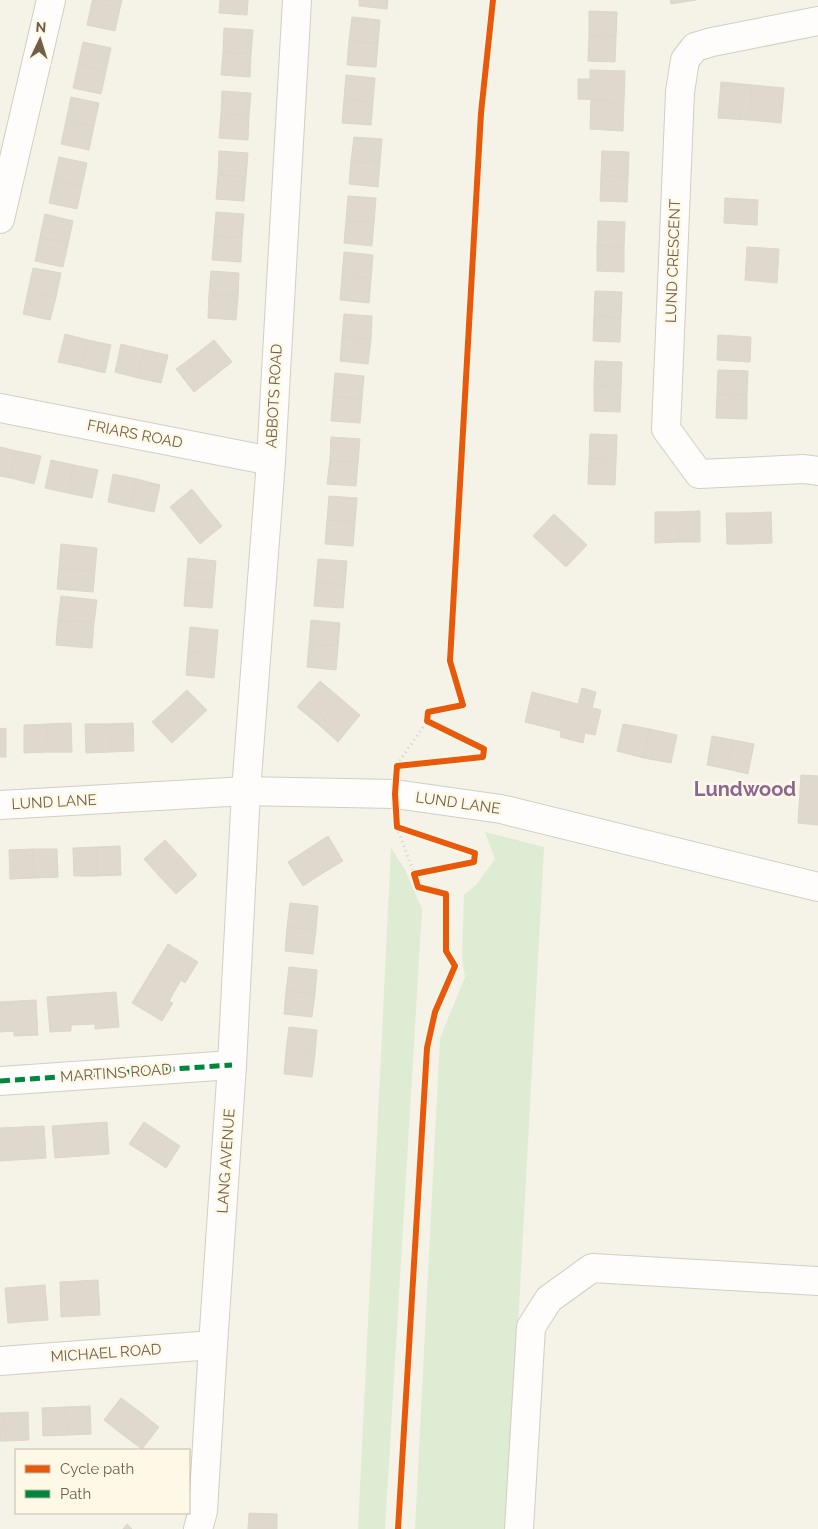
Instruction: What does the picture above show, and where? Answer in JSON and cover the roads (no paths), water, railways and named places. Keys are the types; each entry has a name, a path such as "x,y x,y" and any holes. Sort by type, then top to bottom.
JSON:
{"street":[{"path":"0,219 51,0"},
{"name":"ABBOTS ROAD","path":"246,791 270,461 297,0"},
{"name":"LUND CRESCENT","path":"818,21 712,42 695,47 685,60 680,92 666,429 699,474 804,469 818,471"},
{"name":"FRIARS ROAD","path":"0,408 270,461"},
{"name":"LUND LANE","path":"0,805 246,791 394,794 501,809 818,887"},
{"name":"LANG AVENUE","path":"198,1529 203,1511 232,1065 246,791"},
{"name":"MARTINS ROAD","path":"0,1081 232,1065"},
{"path":"520,1529 531,1327 549,1299 592,1268 818,1281"},
{"name":"MICHAEL ROAD","path":"0,1361 213,1345"}],"district":[{"name":"Lundwood","path":"745,789"}]}
